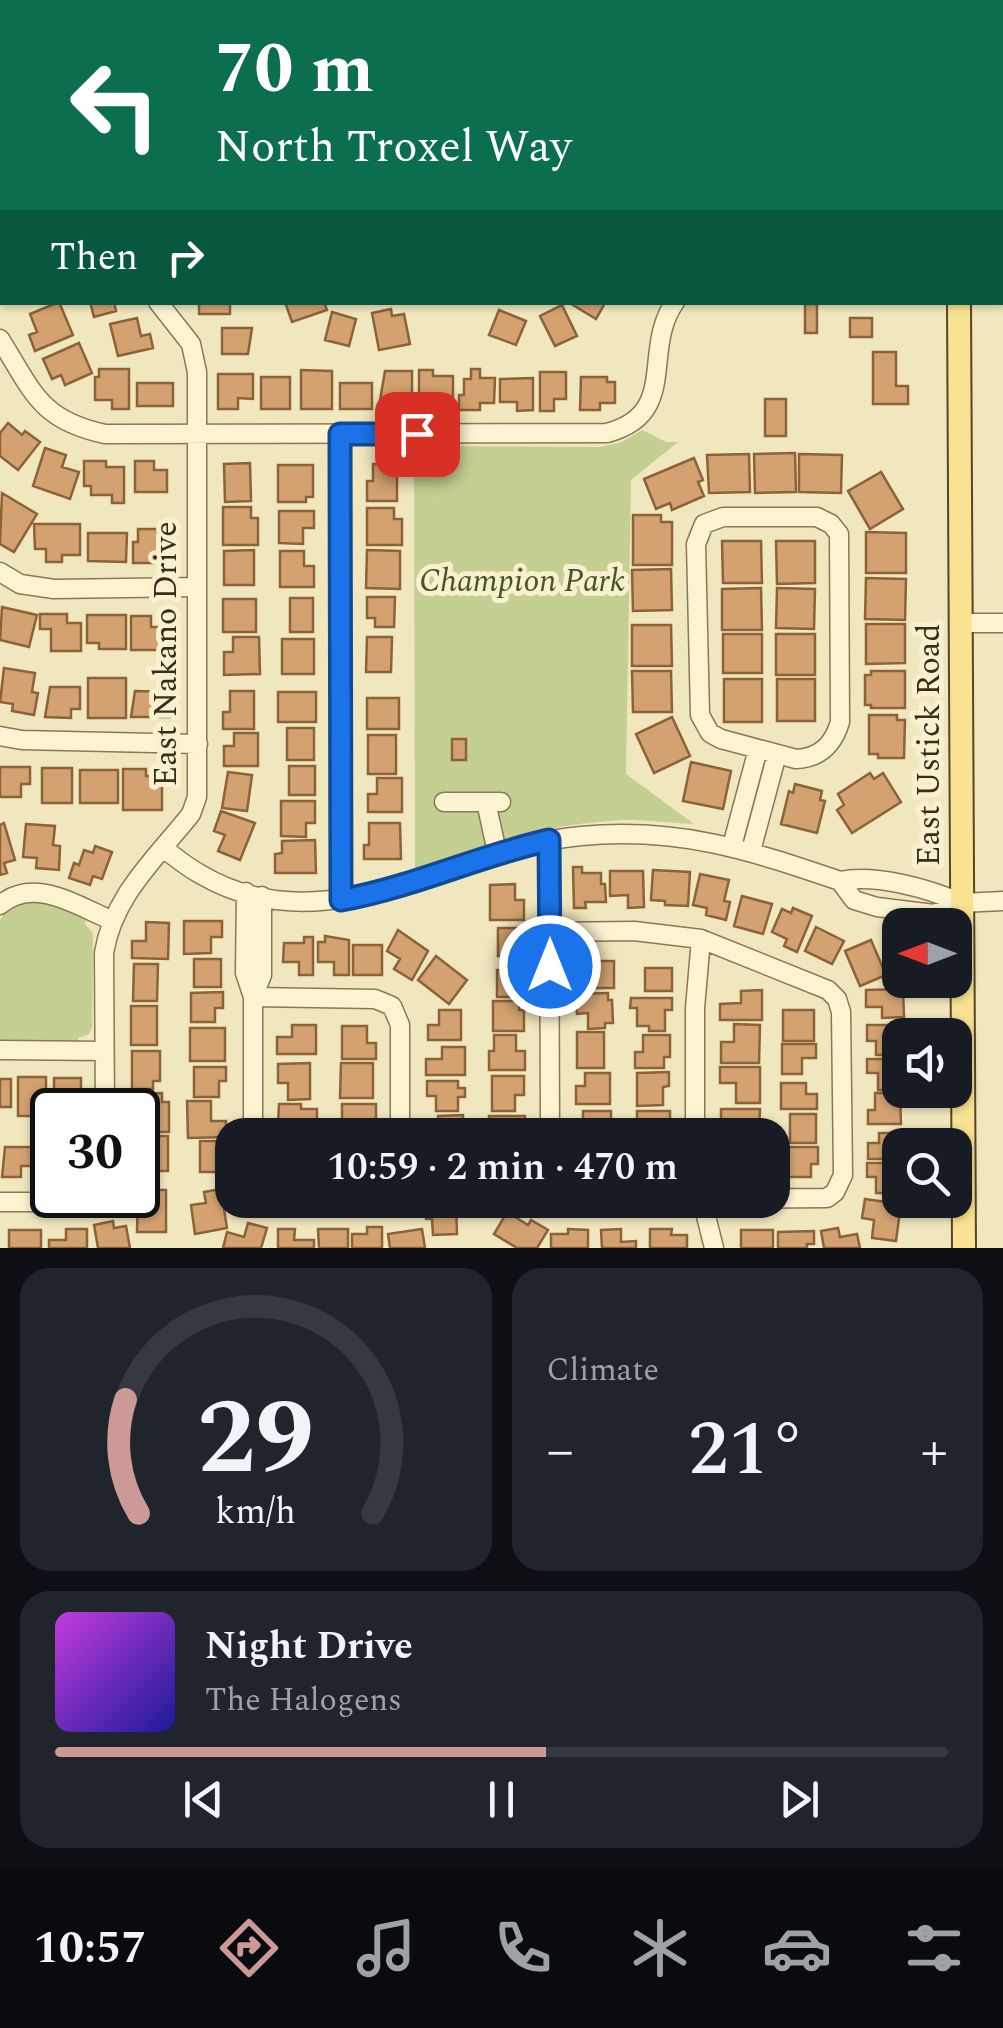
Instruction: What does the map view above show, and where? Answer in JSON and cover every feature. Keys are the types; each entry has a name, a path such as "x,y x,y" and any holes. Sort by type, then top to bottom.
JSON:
{"main road":[{"name":"East Ustick Road","path":"960,305 964,1248"}],"street":[{"name":"East Nakano Drive","path":"105,1088 104,953 111,920 137,879 194,807 198,744 195,357 181,328 161,305"},
{"path":"0,339 38,402 53,416 76,428 105,434 616,431 645,414 654,397 662,330 674,305"},
{"path":"340,434 341,900"},
{"path":"723,517 817,517 831,524 840,540 840,722 830,745 807,758 768,752 721,740 703,724 698,706 696,544 704,524 723,517"},
{"path":"0,572 20,584 54,588 195,587"},
{"path":"961,623 1003,624"},
{"path":"0,736 22,740 198,744"},
{"path":"751,851 768,752"},
{"path":"732,846 768,752"},
{"path":"444,802 493,802 497,852"},
{"path":"163,848 202,876 254,894 300,901 341,900 388,891 497,852 549,840 646,834 732,846 840,881 861,877 934,890 961,902 1003,901"},
{"path":"549,840 550,1118"},
{"path":"0,905 9,898 35,892 111,920"},
{"path":"253,1118 253,997 262,975 254,894"},
{"path":"550,932 634,931 701,939 828,990 837,999 842,1012 842,1174 835,1192 818,1200 790,1200"},
{"path":"695,1118 695,1008 701,939"},
{"path":"253,997 375,999 392,1006 400,1025 400,1118"},
{"path":"0,1050 104,1052"},
{"path":"0,1202 30,1202"},
{"path":"707,1218 714,1248"}],"green space":[{"name":"Champion Park","path":"642,430 666,442 678,442 631,480 626,774 694,824 620,820 559,827 486,845 415,870 414,446 600,447 622,442"},
{"path":"44,901 87,918 85,924 93,933 92,1028 78,1042 0,1043 0,920 19,904"}],"building":[{"path":"60,305 73,335 35,351 29,335 37,332 30,314"},
{"path":"91,305 115,305 116,311 94,317"},
{"path":"199,305 230,305 230,314 199,314"},
{"path":"286,305 325,305 327,310 292,322"},
{"path":"562,305 577,336 555,346 540,316"},
{"path":"573,305 604,305 596,319"},
{"path":"805,305 817,305 817,333 805,333"},
{"path":"391,309 392,316 404,314 410,344 379,350 372,313"},
{"path":"499,310 526,321 516,345 489,335"},
{"path":"332,312 356,319 349,346 325,340"},
{"path":"137,318 141,336 150,334 153,348 118,356 110,324"},
{"path":"850,318 872,318 872,337 850,337"},
{"path":"222,328 252,328 248,354 222,354"},
{"path":"79,343 92,373 65,385 61,375 52,379 43,359"},
{"path":"873,352 896,352 896,386 908,386 908,404 873,404"},
{"path":"99,369 129,369 129,409 112,409 112,400 95,400"},
{"path":"471,369 480,369 480,378 495,378 494,403 480,403 480,410 459,410 459,395 464,395 464,379 471,379"},
{"path":"301,370 332,371 332,409 301,409"},
{"path":"419,370 433,370 433,376 453,376 453,410 432,410 431,398 419,398"},
{"path":"385,371 412,371 412,413 401,413 401,406 379,406"},
{"path":"540,372 566,372 566,399 554,399 554,411 540,411"},
{"path":"218,374 253,374 253,399 238,398 238,409 218,409"},
{"path":"261,377 290,377 290,409 261,409"},
{"path":"581,377 607,377 607,382 615,382 615,403 600,403 600,410 580,410"},
{"path":"533,378 533,410 517,411 517,402 500,402 500,379"},
{"path":"137,383 173,383 173,406 137,406"},
{"path":"340,383 372,383 372,409 340,409"},
{"path":"765,399 786,399 786,436 765,436"},
{"path":"8,423 22,435 25,431 40,442 18,470 0,456 0,433"},
{"path":"45,448 66,455 62,467 79,472 70,499 33,486"},
{"path":"795,453 796,492 755,493 754,454"},
{"path":"749,454 750,492 709,493 707,455"},
{"path":"799,454 842,455 841,493 799,492"},
{"path":"694,458 703,480 698,482 704,496 672,510 670,503 656,509 644,479"},
{"path":"84,461 106,461 106,467 124,467 124,503 112,503 112,495 91,495 91,486 84,486"},
{"path":"135,461 154,461 154,470 167,470 167,492 135,492"},
{"path":"250,463 251,501 225,502 224,464"},
{"path":"373,464 397,464 397,501 367,501 367,481 373,481"},
{"path":"278,465 313,465 313,497 306,497 306,502 278,502"},
{"path":"881,472 903,509 870,529 848,491"},
{"path":"2,493 37,514 14,552 0,544"},
{"path":"223,507 251,507 251,518 258,518 258,545 223,545"},
{"path":"367,508 394,508 394,519 402,519 402,545 367,545"},
{"path":"279,511 314,511 314,528 303,528 303,544 279,543"},
{"path":"633,515 661,515 661,522 672,522 672,565 633,565"},
{"path":"34,524 80,524 80,555 62,555 62,562 46,562 46,549 35,549"},
{"path":"138,529 167,529 167,563 133,563 133,542 138,542"},
{"path":"866,532 906,533 906,573 866,573"},
{"path":"88,533 127,533 126,562 88,561"},
{"path":"722,541 761,541 762,583 723,583"},
{"path":"776,541 815,541 815,583 777,584"},
{"path":"254,550 254,585 224,585 224,551"},
{"path":"367,550 400,551 400,589 366,588"},
{"path":"280,551 304,551 304,566 314,566 314,587 280,587"},
{"path":"671,569 672,610 633,611 632,570"},
{"path":"866,578 906,579 905,620 865,619"},
{"path":"761,588 762,630 722,630 722,589"},
{"path":"777,588 815,589 814,629 776,628"},
{"path":"367,597 395,597 394,627 375,627 375,618 367,618"},
{"path":"290,598 313,598 313,632 290,632"},
{"path":"223,599 256,599 256,632 223,632"},
{"path":"2,607 37,615 29,647 0,640"},
{"path":"40,614 67,614 67,623 81,623 81,651 51,651 51,629 40,629"},
{"path":"87,615 126,615 126,649 99,649 99,643 87,643"},
{"path":"131,616 151,616 151,627 167,627 166,650 131,650"},
{"path":"866,624 905,624 905,663 866,664"},
{"path":"632,625 671,625 672,666 632,666"},
{"path":"723,634 762,634 762,673 723,673"},
{"path":"776,634 815,634 815,675 776,675"},
{"path":"233,637 259,637 260,674 224,675 224,652 233,652"},
{"path":"367,637 392,637 391,672 366,672"},
{"path":"282,639 314,639 314,674 282,674"},
{"path":"4,668 35,673 32,692 38,693 34,715 12,711 13,704 0,702"},
{"path":"632,671 671,671 672,712 633,712"},
{"path":"871,671 905,671 905,708 865,705 865,675 871,675"},
{"path":"88,678 126,678 126,718 88,718"},
{"path":"724,679 762,679 762,722 724,722"},
{"path":"777,679 815,679 815,721 777,721"},
{"path":"50,687 80,687 80,709 71,709 71,718 45,717"},
{"path":"135,691 170,692 170,717 131,717"},
{"path":"230,691 254,691 254,729 223,729 223,712 230,712"},
{"path":"278,692 316,692 316,722 278,722"},
{"path":"367,698 399,698 399,729 367,729"},
{"path":"869,715 897,715 897,720 905,720 904,758 869,754"},
{"path":"672,717 690,756 654,773 636,734"},
{"path":"287,728 314,728 314,760 287,760"},
{"path":"234,733 258,733 258,766 224,766 224,746 234,746"},
{"path":"368,735 396,735 396,774 368,774"},
{"path":"452,739 466,739 466,760 452,760"},
{"path":"691,762 731,771 723,809 683,801"},
{"path":"289,766 315,766 315,795 289,795"},
{"path":"0,767 30,767 30,784 21,784 21,797 0,797"},
{"path":"42,768 72,768 72,803 42,803"},
{"path":"123,769 146,769 146,776 162,776 162,810 123,810"},
{"path":"80,770 118,770 118,803 80,803"},
{"path":"228,772 252,775 247,811 222,808"},
{"path":"870,773 874,779 883,773 901,802 852,833 837,810 844,805 838,794"},
{"path":"377,778 402,778 402,812 368,812 368,794 377,794"},
{"path":"795,784 822,791 820,800 825,801 817,833 781,824 789,791 793,793"},
{"path":"281,801 315,801 315,823 306,823 306,837 281,836"},
{"path":"221,811 255,823 240,860 218,851 225,835 214,831"},
{"path":"4,823 15,860 4,863 7,873 0,875 0,825"},
{"path":"369,823 400,823 401,859 364,859 364,845 369,845"},
{"path":"26,824 55,826 53,845 60,846 59,870 36,868 37,858 23,857"},
{"path":"315,840 316,873 275,873 275,854 282,853 282,841"},
{"path":"95,846 112,852 102,879 93,876 90,885 69,878 84,850 93,853"},
{"path":"573,867 582,867 582,873 601,873 606,902 585,902 586,908 574,908"},
{"path":"653,870 690,872 688,906 651,900"},
{"path":"610,871 643,871 644,907 628,908 628,895 610,896"},
{"path":"700,874 729,880 724,901 730,902 726,920 706,915 707,908 693,905"},
{"path":"515,884 515,900 524,900 524,920 490,920 490,885"},
{"path":"742,896 772,904 763,934 734,926"},
{"path":"793,908 812,916 797,952 784,946 787,939 772,932 782,909 791,913"},
{"path":"184,921 222,921 222,937 211,937 211,953 184,954"},
{"path":"146,922 169,923 168,959 132,958 132,941 146,941"},
{"path":"816,927 844,941 832,964 805,951"},
{"path":"498,928 524,928 524,956 498,956"},
{"path":"398,930 428,951 412,980 394,969 400,959 387,951"},
{"path":"325,936 349,940 349,975 334,975 334,962 318,962 318,942 325,942"},
{"path":"304,937 313,937 313,975 299,975 299,962 283,962 284,943 304,943"},
{"path":"871,940 882,966 882,977 860,986 845,951"},
{"path":"353,945 382,945 382,975 353,975"},
{"path":"436,956 467,980 449,1004 418,980"},
{"path":"194,959 221,959 221,987 194,987"},
{"path":"586,961 614,961 614,988 576,988 576,973 586,973"},
{"path":"134,964 158,964 157,1001 133,1001"},
{"path":"645,968 672,968 672,991 645,991"},
{"path":"497,970 524,970 524,986 513,986 513,997 497,997"},
{"path":"762,990 762,1020 720,1020 720,1004 741,1003 741,991"},
{"path":"866,990 882,990 882,998 903,998 904,1017 882,1018 882,1007 866,1007"},
{"path":"223,992 223,1008 215,1008 215,1022 191,1022 191,993"},
{"path":"608,993 613,1023 588,1029 588,1013 577,1014 576,994"},
{"path":"631,998 672,998 672,1010 665,1010 665,1031 637,1026 637,1008 630,1008"},
{"path":"493,1001 519,1001 519,1010 524,1010 524,1031 493,1031"},
{"path":"131,1006 157,1006 157,1045 131,1045"},
{"path":"439,1010 461,1010 461,1040 428,1040 428,1025 439,1025"},
{"path":"783,1010 814,1010 814,1041 783,1041"},
{"path":"734,1024 760,1025 759,1063 721,1063 721,1042 734,1042"},
{"path":"292,1025 316,1025 316,1054 277,1054 277,1037 292,1037"},
{"path":"867,1025 882,1025 882,1055 876,1055 876,1041 867,1041"},
{"path":"342,1026 367,1026 367,1043 376,1043 376,1059 342,1059"},
{"path":"190,1028 225,1028 225,1061 190,1061"},
{"path":"577,1032 604,1032 604,1068 577,1068"},
{"path":"494,1035 516,1035 516,1051 525,1051 525,1070 489,1070"},
{"path":"643,1035 670,1035 670,1057 664,1057 664,1068 635,1068 635,1052 643,1052"},
{"path":"782,1044 816,1044 816,1058 802,1058 802,1074 782,1074"},
{"path":"442,1047 465,1047 465,1075 426,1075 426,1059 442,1059"},
{"path":"132,1051 160,1051 160,1081 153,1081 153,1088 132,1088"},
{"path":"867,1059 882,1059 882,1090 878,1090 878,1073 867,1073"},
{"path":"310,1063 310,1099 288,1100 288,1083 278,1083 278,1064"},
{"path":"341,1063 373,1063 373,1098 340,1098"},
{"path":"194,1067 226,1067 226,1081 219,1081 219,1097 194,1097"},
{"path":"720,1067 760,1067 760,1103 736,1103 736,1083 720,1083"},
{"path":"669,1072 669,1086 663,1087 663,1105 637,1106 637,1073"},
{"path":"585,1073 610,1073 610,1104 576,1104 576,1086 585,1086"},
{"path":"492,1076 524,1076 524,1095 515,1095 515,1111 492,1111"},
{"path":"18,1077 46,1077 46,1088 30,1088 30,1116 18,1116"},
{"path":"54,1078 81,1078 81,1088 54,1088"},
{"path":"0,1079 11,1079 11,1107 0,1107"},
{"path":"427,1081 458,1081 458,1088 465,1088 465,1097 458,1097 458,1111 436,1111 436,1096 427,1096"},
{"path":"781,1083 806,1083 806,1094 817,1094 817,1109 781,1109"},
{"path":"160,1093 162,1102 169,1102 169,1132 160,1132"},
{"path":"875,1093 882,1093 882,1108 900,1108 901,1124 868,1124 868,1110 875,1110"},
{"path":"187,1101 211,1101 215,1137 188,1138"},
{"path":"279,1104 317,1109 317,1118 278,1118"},
{"path":"342,1104 376,1104 376,1118 342,1118"},
{"path":"721,1109 760,1109 760,1118 721,1118"},
{"path":"583,1111 611,1111 611,1118 583,1118"},
{"path":"637,1111 670,1111 670,1118 637,1118"},
{"path":"790,1114 816,1114 816,1143 790,1143"},
{"path":"489,1116 525,1116 525,1118"},
{"path":"882,1133 882,1159 868,1159 868,1143 879,1143"},
{"path":"160,1136 168,1136 168,1171 160,1171"},
{"path":"200,1141 215,1141 215,1172 200,1172"},
{"path":"5,1147 30,1147 30,1166 21,1166 21,1177 2,1177"},
{"path":"790,1147 818,1147 818,1164 811,1164 811,1177 790,1177"},
{"path":"867,1163 882,1163 882,1193 876,1193 876,1177 867,1177"},
{"path":"160,1190 166,1190 166,1232 137,1232 137,1218 160,1218"},
{"path":"215,1190 215,1218 225,1218 227,1228 195,1234 191,1205 206,1203 204,1192"},
{"path":"865,1199 882,1201 882,1218 899,1218 896,1241 872,1238 874,1220 862,1218"},
{"path":"456,1218 457,1234 433,1235 432,1219 426,1219"},
{"path":"503,1218 517,1218 528,1225 531,1220 548,1230 537,1248 517,1248 494,1234"},
{"path":"113,1221 114,1228 126,1226 130,1248 98,1248 94,1225"},
{"path":"248,1223 267,1228 261,1248 223,1248 227,1232 244,1237"},
{"path":"367,1227 382,1227 382,1248 352,1248 352,1234 367,1234"},
{"path":"838,1228 840,1237 857,1234 860,1248 824,1248 821,1231"},
{"path":"66,1229 87,1229 87,1248 49,1248 49,1240 66,1240"},
{"path":"278,1229 295,1229 294,1240 314,1240 314,1248 278,1248"},
{"path":"318,1229 348,1229 348,1248 319,1248"},
{"path":"422,1229 425,1248 390,1248 388,1234"},
{"path":"568,1229 588,1230 588,1248 551,1248 551,1234 568,1234"},
{"path":"621,1229 621,1242 636,1241 636,1248 602,1248 601,1230"},
{"path":"650,1229 672,1229 671,1235 687,1235 687,1248 650,1248"},
{"path":"9,1230 41,1230 41,1248 9,1248"},
{"path":"741,1230 773,1230 773,1248 741,1248"},
{"path":"814,1231 814,1244 807,1244 807,1248 778,1248 778,1232"}],"route":[{"path":"417,434 340,434 341,900 388,891 464,862 549,840 550,966"}]}
